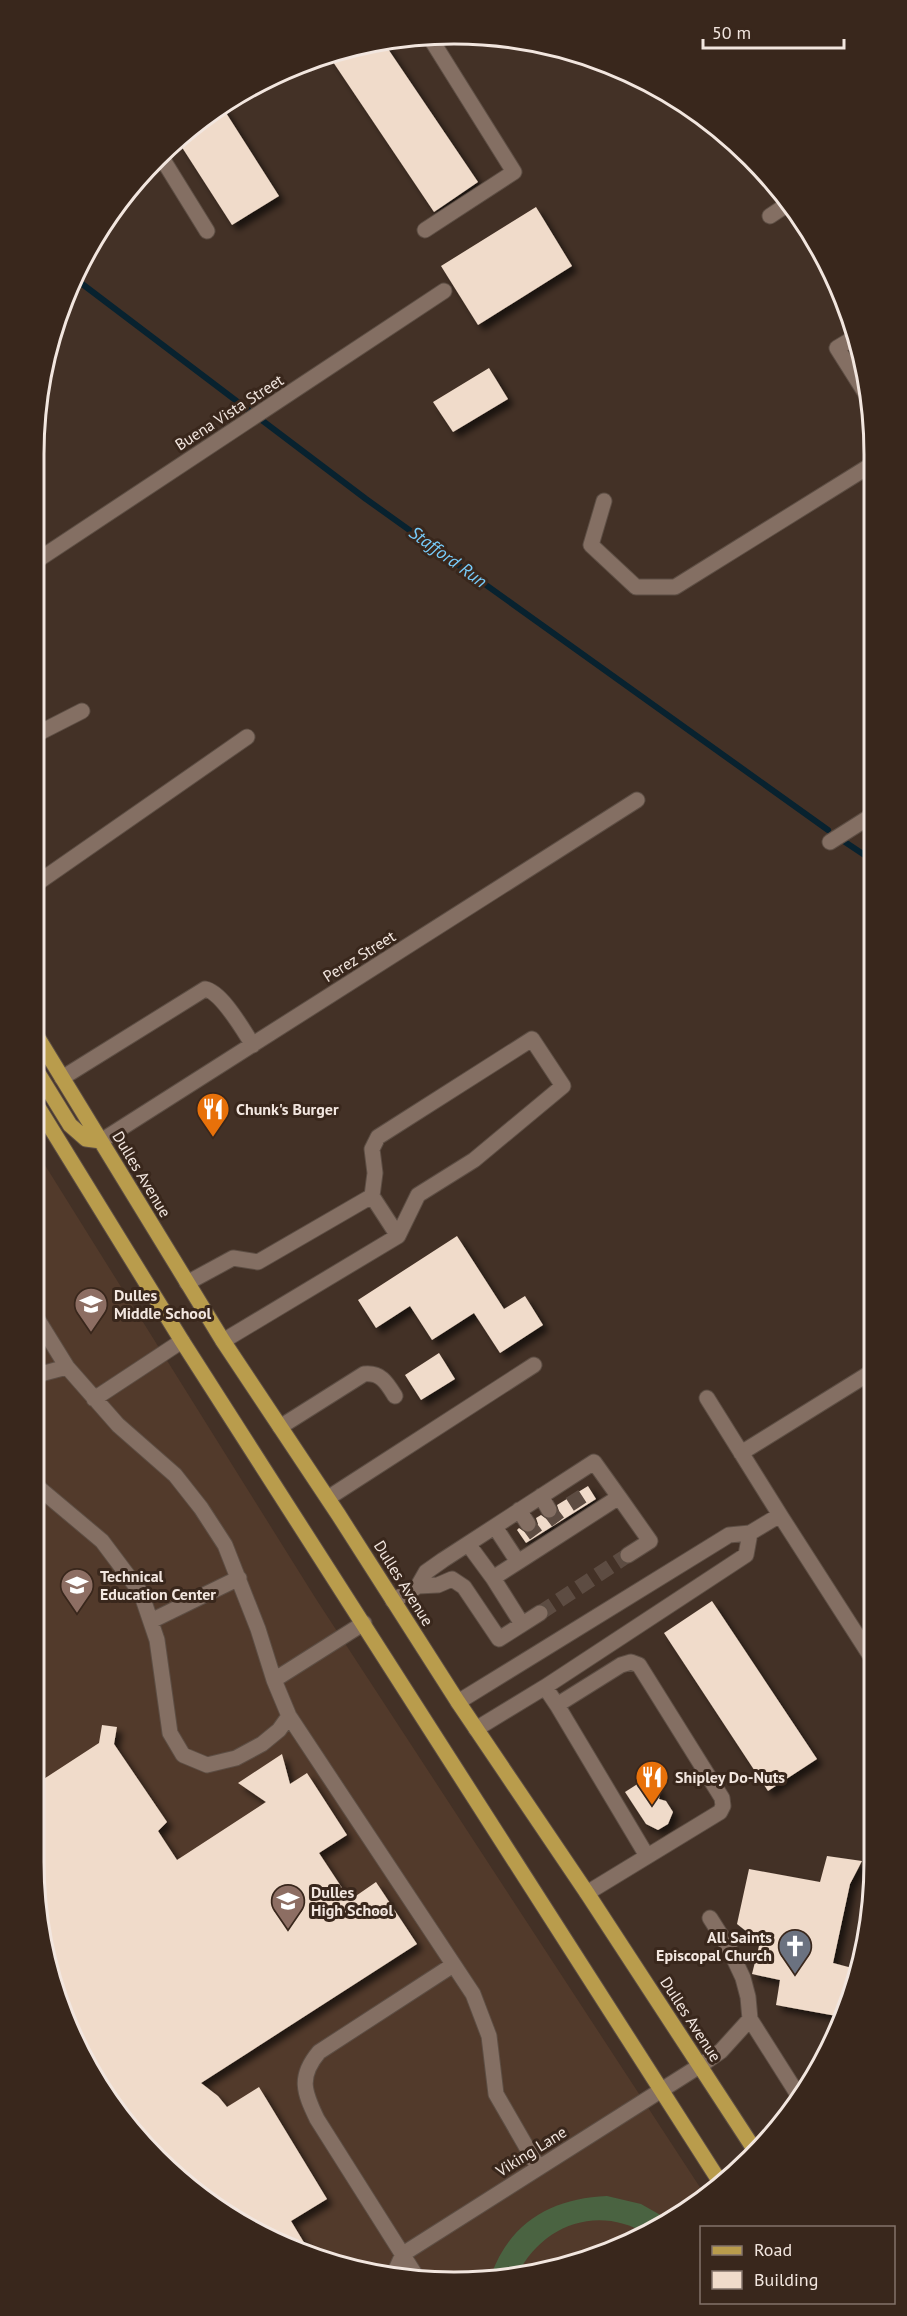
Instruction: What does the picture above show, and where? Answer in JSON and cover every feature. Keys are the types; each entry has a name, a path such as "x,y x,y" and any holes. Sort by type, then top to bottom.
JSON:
{"main road":[{"name":"Dulles Avenue","path":"44,1048 223,1341 328,1498 476,1730 587,1893 751,2144"},
{"path":"44,1083 70,1125 86,1139 101,1141"},
{"path":"44,1117 183,1341 717,2177"}],"street":[{"path":"425,230 514,172 434,44"},
{"path":"165,163 207,231"},
{"path":"770,216 782,208"},
{"name":"Buena Vista Street","path":"44,556 444,291"},
{"path":"848,341 837,348 857,379"},
{"path":"604,501 591,545 636,587 675,587 864,469"},
{"path":"44,730 82,711"},
{"path":"44,878 247,737"},
{"name":"Perez Street","path":"101,1141 637,800"},
{"path":"830,842 864,820"},
{"path":"62,1078 206,989 211,990 220,998 253,1045"},
{"path":"223,1341 398,1236 418,1195 474,1160 563,1086 532,1039 378,1137 372,1149 375,1173 372,1196 398,1236"},
{"path":"188,1283 232,1258 258,1262 372,1196"},
{"path":"44,1330 67,1367 118,1425 176,1475 225,1545 289,1716 473,1994 489,2036 496,2094 538,2167"},
{"path":"94,1398 183,1341"},
{"path":"328,1498 534,1365"},
{"path":"44,1372 67,1367"},
{"path":"280,1427 364,1374 373,1373 384,1378 395,1396"},
{"path":"741,1453 864,1377"},
{"path":"707,1398 864,1646"},
{"path":"493,1578 518,1562 553,1515 568,1488 594,1462 650,1541 628,1555"},
{"path":"44,1492 102,1541 141,1593 157,1640 170,1733 183,1755 207,1765 236,1758 261,1744 279,1730 289,1716"},
{"path":"418,1586 426,1572 519,1510 553,1515 585,1512 619,1497"},
{"path":"519,1510 536,1535"},
{"path":"458,1702 729,1535 750,1533 780,1515"},
{"path":"495,1527 518,1562"},
{"path":"476,1730 746,1555 750,1533"},
{"path":"468,1544 522,1624"},
{"path":"151,1621 239,1578"},
{"path":"393,1601 418,1586 438,1585 452,1579 464,1587 499,1640 540,1612"},
{"path":"274,1680 364,1623"},
{"path":"557,1705 621,1665 631,1662 639,1665 722,1798 723,1806 720,1812 587,1893"},
{"path":"545,1687 647,1856"},
{"path":"710,1918 729,1948 743,1978 750,2019 794,2089"},
{"path":"413,2270 317,2119 308,2100 304,2081 308,2065 319,2052 453,1965"},
{"name":"Viking Lane","path":"403,2254 701,2065 721,2051 750,2019"},
{"path":"396,2268 403,2254"}],"shaded area":[{"name":"Dulles High School","path":"44,1164 316,1599 701,2189 658,2218 585,2251 560,2259 507,2269 480,2272 427,2272 347,2259 272,2230 248,2218 204,2188 183,2171 145,2133 98,2068 75,2019 57,1969 44,1889"}],"green space":[{"path":"607,2196 641,2204 662,2216 637,2229 609,2221 573,2224 556,2232 541,2243 522,2267 493,2271 509,2241 535,2217 551,2208 587,2198"}],"building":[{"path":"388,49 478,182 434,212 333,62"},
{"path":"226,113 279,196 232,225 181,147"},
{"path":"536,207 572,266 478,325 441,266"},
{"path":"489,368 508,399 453,432 433,402"},
{"path":"457,1236 504,1309 525,1296 543,1325 500,1353 474,1313 432,1340 410,1306 376,1328 358,1300"},
{"path":"439,1353 455,1379 421,1400 405,1375"},
{"path":"588,1486 596,1499 526,1543 517,1530 519,1528 528,1534 533,1532 538,1524 536,1518 541,1515 548,1520 554,1518 559,1511 557,1505"},
{"path":"712,1601 817,1759 768,1791 664,1633"},
{"path":"102,1725 117,1727 114,1744 167,1822 158,1831 177,1860 266,1802 238,1783 282,1754 290,1784 307,1773 347,1835 319,1853 350,1900 376,1882 417,1944 201,2083 218,2096 227,2107 259,2087 327,2199 291,2221 305,2244 248,2218 183,2171 145,2133 128,2112 98,2068 75,2019 57,1969 47,1916 44,1889 44,1779 99,1743"},
{"name":"Shipley Do-Nuts","path":"650,1776 660,1792 659,1799 666,1801 673,1812 668,1824 658,1830 646,1824 625,1792"},
{"path":"827,1856 862,1861 850,1884 833,1963 850,1967 833,2015 776,2005 780,1980 752,1974 760,1942 737,1924 749,1869 820,1882"}],"waterway":[{"name":"Stafford Run","path":"81,283 366,499 828,830"},
{"name":"Stafford Run","path":"845,842 864,855"}],"tunnel":[{"path":"572,1494 581,1508"},
{"path":"549,1510 558,1522"},
{"path":"528,1524 536,1535"},
{"path":"540,1613 628,1555"}],"place":[{"name":"Chunk's Burger","path":"213,1138"},
{"name":"Dulles Middle School","path":"91,1333"},
{"name":"Technical Education Center","path":"77,1614"},
{"name":"Shipley Do-Nuts","path":"652,1806"},
{"name":"Dulles High School","path":"288,1930"},
{"name":"All Saints Episcopal Church","path":"795,1975"}]}
